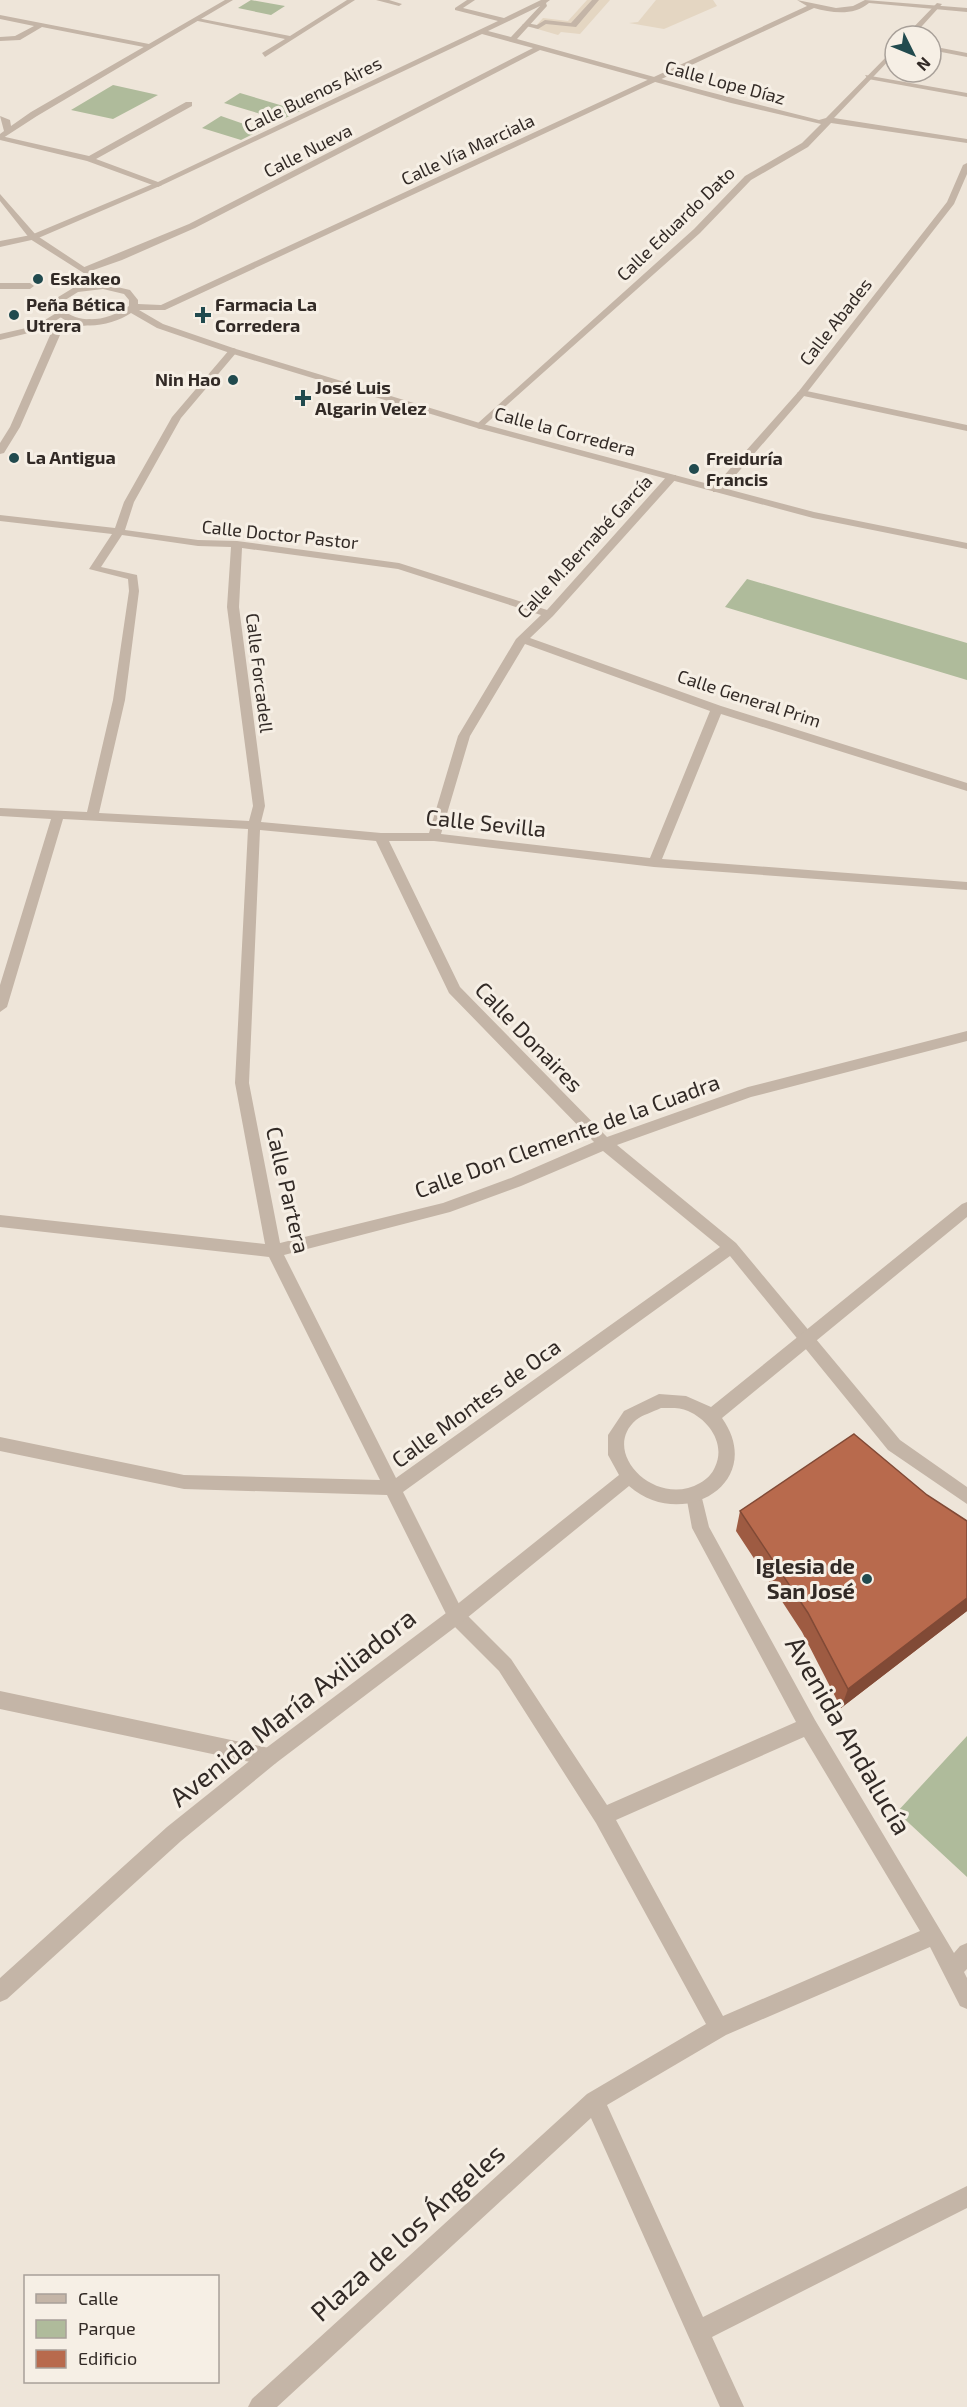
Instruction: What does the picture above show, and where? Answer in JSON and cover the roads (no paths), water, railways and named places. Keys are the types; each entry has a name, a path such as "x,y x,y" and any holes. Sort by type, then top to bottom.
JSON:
{"street":[{"path":"0,138 34,114 230,0"},
{"path":"265,55 352,0"},
{"path":"379,0 399,4"},
{"path":"472,0 457,9 504,20"},
{"path":"512,40 548,0"},
{"name":"Calle Buenos Aires","path":"0,244 33,237 158,185 548,0"},
{"path":"526,26 538,27 545,22 573,25 596,0"},
{"path":"800,0 813,6 845,9 860,7 869,0 938,5"},
{"path":"882,0 967,8"},
{"path":"920,24 938,5"},
{"name":"Calle Vía Marciala","path":"132,308 162,308 813,6"},
{"path":"0,17 149,46"},
{"path":"198,20 291,38"},
{"path":"0,39 16,38 41,25"},
{"name":"Calle Lope Díaz","path":"480,31 819,122 829,120 967,141"},
{"name":"Calle Nueva","path":"85,270 119,258 192,226 539,48"},
{"path":"943,50 967,55"},
{"name":"Calle Eduardo Dato","path":"480,426 697,231 748,178 805,145 883,62"},
{"path":"868,77 967,95"},
{"path":"90,159 189,104"},
{"path":"8,131 2,119 34,114"},
{"path":"0,138 90,159 158,185"},
{"name":"Calle Abades","path":"717,490 802,393 955,202 967,165"},
{"path":"0,196 33,237 112,287"},
{"path":"76,290 85,270"},
{"path":"0,286 30,286"},
{"path":"112,287 94,286 76,290 58,301 56,306 61,314 71,320 129,323"},
{"name":"Calle la Corredera","path":"112,287 132,296 132,308 160,327"},
{"path":"0,451 15,427 56,333 69,326 119,317 132,308"},
{"path":"0,337 38,328 61,314"},
{"name":"Calle la Corredera","path":"139,324 160,327 480,426 717,490 813,515 967,546"},
{"path":"38,328 56,333"},
{"path":"92,816 119,700 134,591 133,577 94,569 119,532 129,502 177,417 233,351"},
{"path":"802,393 967,428"},
{"name":"Calle M.Bernabé García","path":"434,837 464,736 522,639 549,614 672,477"},
{"name":"Calle Doctor Pastor","path":"0,518 42,520 198,543 237,544 399,566 549,614"},
{"name":"Calle Forcadell","path":"237,544 233,607 259,806"},
{"name":"Calle General Prim","path":"522,639 717,710 967,787"},
{"path":"654,863 717,710"},
{"name":"Calle Partera","path":"259,806 254,825 242,1083 274,1251 395,1488 456,1616 505,1665 603,1816 719,2028"},
{"name":"Calle Sevilla","path":"0,812 254,825 381,837 434,837 654,863 967,886"},
{"path":"0,1007 58,815"},
{"name":"Calle Donaires","path":"381,837 454,990 605,1144 731,1247 894,1445 967,1497"},
{"name":"Calle Don Clemente de la Cuadra","path":"0,1221 274,1251 445,1208 516,1182 605,1144 748,1092 967,1036"},
{"path":"711,1417 967,1208"},
{"name":"Calle Montes de Oca","path":"0,1444 184,1482 395,1488 731,1247"},
{"path":"677,1401 695,1407 711,1417 724,1437 727,1460 721,1475 710,1487 694,1495 676,1498 658,1496 641,1489 628,1477 618,1462 615,1446 618,1430 627,1416 650,1404 677,1401"},
{"name":"Avenida María Axiliadora","path":"0,1992 147,1858 269,1757 456,1616 628,1477"},
{"name":"Avenida Andalucía","path":"694,1495 701,1528 808,1726 934,1935 967,1999"},
{"path":"0,1700 269,1757"},
{"path":"603,1816 808,1726"},
{"name":"Plaza de los Ángeles","path":"260,2407 594,2102 719,2028 934,1935"},
{"path":"951,1971 967,1953"},
{"path":"594,2102 732,2407"},
{"path":"697,2332 967,2197"}],"place":[{"name":"Eskakeo","path":"38,279"},
{"name":"Peña Bética Utrera","path":"14,315"},
{"name":"Farmacia La Corredera","path":"203,315"},
{"name":"Nin Hao","path":"233,380"},
{"name":"José Luis Algarin Velez","path":"303,398"},
{"name":"La Antigua","path":"14,458"},
{"name":"Freiduría Francis","path":"694,469"},
{"name":"Iglesia de San José","path":"867,1579"}]}
